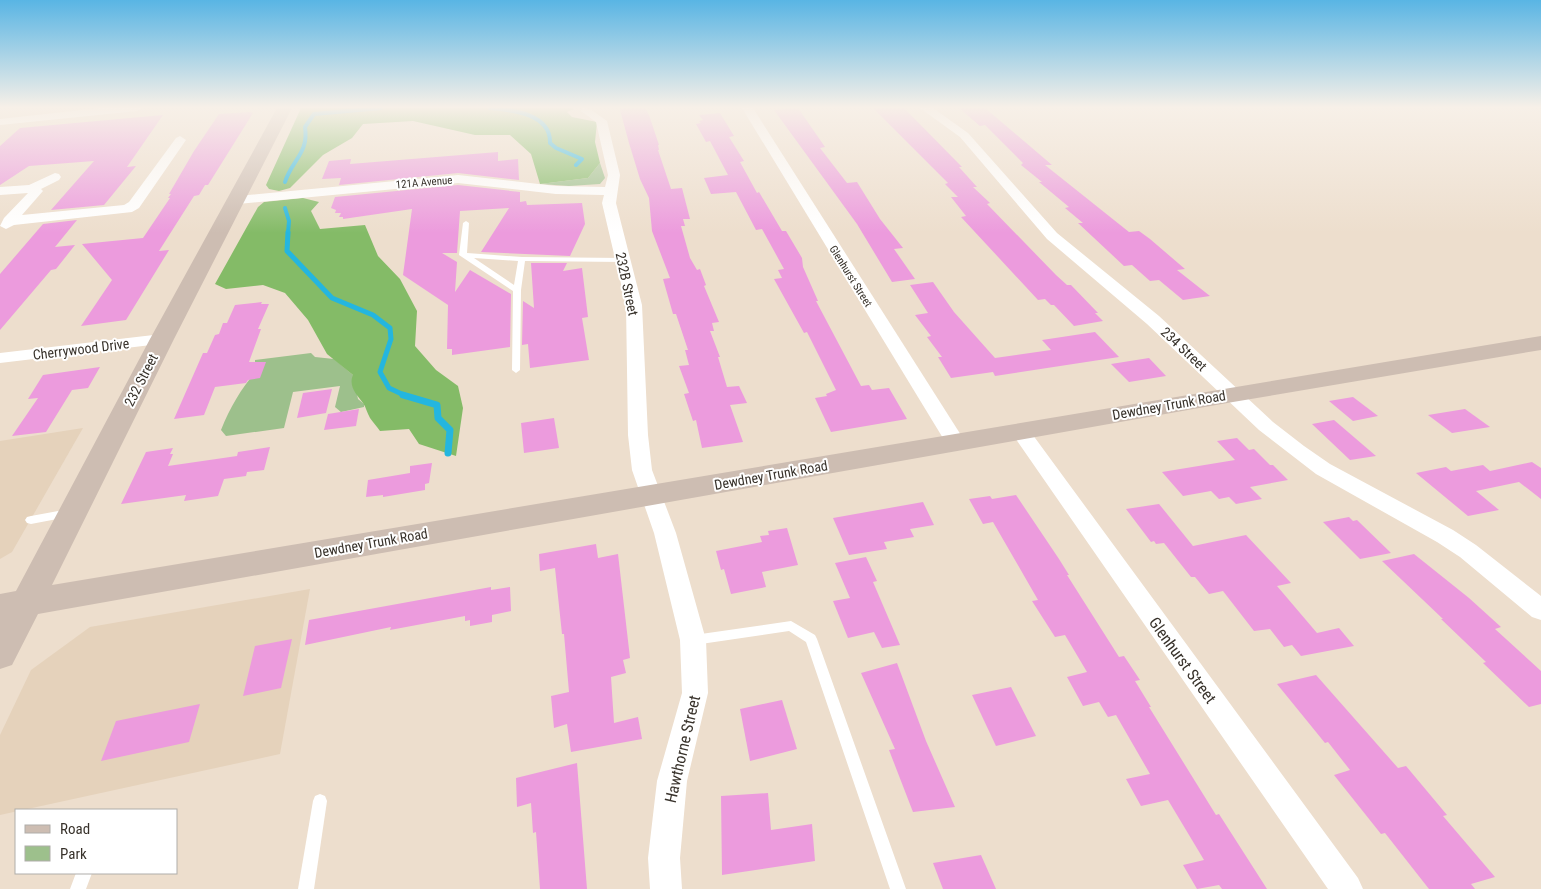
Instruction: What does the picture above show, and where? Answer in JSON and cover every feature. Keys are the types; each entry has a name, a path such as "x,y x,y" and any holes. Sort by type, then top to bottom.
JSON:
{"main road":[{"name":"232 Street","path":"0,654 13,604 73,512 162,339 264,149"},
{"name":"Dewdney Trunk Road","path":"13,604 651,496 1233,394 1541,343"}],"street":[{"path":"5,226 127,209 134,205 173,149"},
{"name":"232B Street","path":"608,149 614,175 609,203 636,321 638,435 641,462 651,496"},
{"name":"Glenhurst Street","path":"773,149 956,443"},
{"name":"234 Street","path":"977,149 1052,236 1153,320 1266,426 1309,460 1444,536 1492,569 1541,610"},
{"path":"0,191 32,189 55,177"},
{"name":"121A Avenue","path":"238,200 458,179 556,190 611,190"},
{"path":"5,226 36,191 32,189"},
{"name":"Cherrywood Drive","path":"0,358 162,339"},
{"name":"Glenhurst Street","path":"1020,432 1347,889"},
{"name":"Hawthorne Street","path":"651,496 666,533 693,640 695,693 672,781 664,858 666,889"}],"lane":[{"path":"463,255 466,223"},
{"path":"463,255 522,259 623,260"},
{"path":"463,255 516,290"},
{"path":"516,370 516,290 522,259"},
{"path":"31,520 73,512"},
{"path":"693,640 791,626 812,639 898,889"},
{"path":"306,889 320,801"},
{"path":"78,889 84,874"}],"shaded area":[{"path":"83,428 12,552 0,559 0,441"},
{"path":"310,589 280,754 28,809 15,809 15,812 0,815 0,735 31,670 90,627"}],"green space":[{"path":"282,149 332,149 323,155 290,188 279,191 269,189 266,185"},
{"path":"526,149 597,149 600,163 588,178 540,184 531,154"},
{"path":"600,163 605,178 600,184 569,186 540,184 588,178"},
{"path":"303,198 319,202 311,211 320,229 365,225 378,256 400,279 417,311 415,346 436,370 458,386 463,408 456,456 419,444 409,429 380,431 354,390 352,383 353,375 327,354 308,320 285,293 263,285 226,289 215,284 258,207 264,202"},
{"path":"311,353 315,357 334,359 353,375 358,399 364,404 364,407 341,412 335,407 340,386 293,392 284,428 226,436 221,430 230,411 245,385 265,362 255,363 255,360"}],"building":[{"path":"0,149 139,149 127,167 136,166 104,205 51,210 94,161 29,166 0,185"},
{"path":"230,149 208,185 205,185 199,195 194,196 159,251 169,250 126,320 81,326 112,280 82,244 143,238 170,198 168,198 171,194 169,194 194,151"},
{"path":"631,149 659,149 671,189 682,188 690,219 683,219 685,226 681,226 690,258 697,270 700,269 706,285 704,286 719,322 712,323 714,331 710,331 720,357 718,357 727,387 739,386 747,403 730,405 743,442 702,448 696,420 693,421 684,394 689,393 679,366 689,365 685,350 688,350 676,314 673,314 663,279 670,278 652,231 649,198 640,179"},
{"path":"714,149 737,149 744,161 740,162 757,193 759,192 782,231 786,231 802,258 803,267 818,301 816,301 861,386 869,385 872,390 889,388 907,419 831,432 815,398 827,396 826,394 836,390 807,332 804,333 774,279 782,278 778,270 784,269 762,229 756,230 736,192 711,194 704,178 728,175"},
{"path":"803,149 821,149 847,183 857,182 880,219 903,248 894,249 915,279 892,282 857,224"},
{"path":"914,149 945,149 962,167 959,167 977,187 973,187 990,203 987,204 1056,275 1067,285 1071,285 1098,313 1095,313 1103,321 1074,326 1054,305 1051,305 1045,299 1038,300 961,217 966,216 951,197 958,197 945,184 948,183"},
{"path":"1009,149 1034,149 1052,165 1045,165 1129,232 1139,231 1150,239 1185,269 1177,270 1210,296 1183,300 1159,280 1150,281 1132,265 1124,266 1078,223 1083,223 1065,208 1069,207 1021,165 1023,163"},
{"path":"498,152 498,161 518,159 519,180 458,173 339,185 341,178 322,179 329,161 351,159 350,164"},
{"path":"458,185 520,192 520,202 526,201 527,205 582,203 585,224 570,256 481,252 509,208 460,211 457,253 442,253 457,262 455,292 470,270 511,294 510,347 452,355 452,349 447,349 448,305 403,275 412,209 343,219 343,217 339,217 341,213 335,213 336,210 331,208 335,197"},
{"path":"77,220 55,247 75,245 56,269 51,270 0,330 0,274 43,224"},
{"path":"531,263 567,263 563,271 582,268 588,317 582,318 589,360 530,368 528,344 522,345 523,301 534,308"},
{"path":"933,282 954,312 995,358 1051,350 1042,340 1095,332 1119,357 995,376 993,372 951,378 938,357 942,357 927,337 931,336 915,315 928,313 910,285"},
{"path":"262,302 261,304 269,304 258,329 261,329 249,362 266,362 260,378 248,380 246,383 215,387 204,415 174,419 203,353 207,353 215,335 219,334 223,323 227,323 235,305"},
{"path":"1149,358 1166,376 1129,382 1111,364"},
{"path":"100,367 88,388 72,390 46,432 12,436 38,398 28,399 43,375"},
{"path":"332,389 326,413 297,418 303,393"},
{"path":"1353,397 1378,416 1353,421 1329,401"},
{"path":"359,409 356,426 324,430 328,414"},
{"path":"1465,409 1490,427 1452,433 1428,415"},
{"path":"554,418 559,448 524,453 521,423"},
{"path":"1334,420 1376,456 1350,460 1312,424"},
{"path":"1237,438 1249,450 1254,449 1288,480 1250,487 1262,499 1236,504 1229,497 1219,499 1211,491 1183,496 1162,472 1235,460 1217,441"},
{"path":"270,447 264,470 247,472 246,476 224,479 218,496 184,501 186,495 121,504 146,452 173,448 170,454 173,454 168,466 237,456 238,452"},
{"path":"1532,462 1541,468 1541,499 1519,482 1476,491 1499,510 1468,516 1416,473 1446,467 1451,471 1483,465 1490,471"},
{"path":"432,463 429,483 425,484 425,490 383,497 383,495 366,497 368,480 410,473 410,466"},
{"path":"1016,495 1059,559 1069,575 1067,575 1119,657 1124,656 1140,680 1135,681 1151,707 1149,707 1216,815 1219,814 1267,889 1222,889 1219,885 1197,889 1183,865 1204,860 1168,800 1141,806 1126,779 1150,774 1116,715 1108,717 1099,702 1083,706 1067,677 1087,672 1065,635 1055,637 1032,601 1038,600 993,522 983,524 969,499 990,496 992,499"},
{"path":"923,502 934,525 910,529 914,537 884,542 887,549 849,555 833,518"},
{"path":"1159,504 1193,546 1246,535 1291,583 1277,586 1317,633 1339,628 1354,646 1301,656 1292,645 1284,647 1270,629 1254,631 1223,591 1209,594 1195,577 1191,577 1164,543 1156,544 1154,541 1151,542 1126,509"},
{"path":"1349,517 1353,521 1357,520 1391,553 1360,559 1323,522"},
{"path":"787,528 798,565 762,572 766,587 731,594 724,569 721,570 716,551 762,542 760,536 769,535 768,531"},
{"path":"596,544 598,558 618,554 630,658 623,660 626,673 611,677 614,723 638,717 642,739 571,752 567,724 554,728 551,696 569,692 564,634 562,634 555,568 540,571 539,554"},
{"path":"1414,554 1469,598 1501,627 1495,629 1541,671 1541,704 1529,707 1483,663 1486,662 1441,619 1443,619 1382,561"},
{"path":"866,557 877,581 873,582 900,645 882,648 874,632 848,638 833,601 850,598 835,563"},
{"path":"491,587 491,590 510,587 511,611 492,615 492,622 470,626 470,620 465,621 465,616 390,630 391,627 305,645 309,620"},
{"path":"292,639 281,688 243,696 255,646"},
{"path":"897,663 926,741 955,807 913,812 889,750 895,749 861,673"},
{"path":"1316,675 1398,768 1406,766 1447,815 1443,816 1495,877 1471,884 1475,889 1429,889 1385,833 1381,834 1334,775 1350,770 1328,742 1325,743 1277,684"},
{"path":"1011,687 1036,736 996,746 972,695"},
{"path":"782,700 797,749 750,761 740,709"},
{"path":"200,704 189,742 101,761 116,721"},
{"path":"577,763 587,889 540,889 536,832 533,833 531,803 517,807 516,778"},
{"path":"768,793 771,830 812,824 815,861 722,875 721,796"},
{"path":"981,855 996,889 943,889 933,863"}],"waterway":[{"path":"285,182 302,149"},
{"path":"560,149 582,159 576,165"},
{"path":"285,208 289,221 288,233"},
{"path":"288,232 287,251 332,298 373,315 390,328 391,339 380,372 389,388 405,396"},
{"path":"405,396 437,405 438,418 450,430 448,453"}]}
